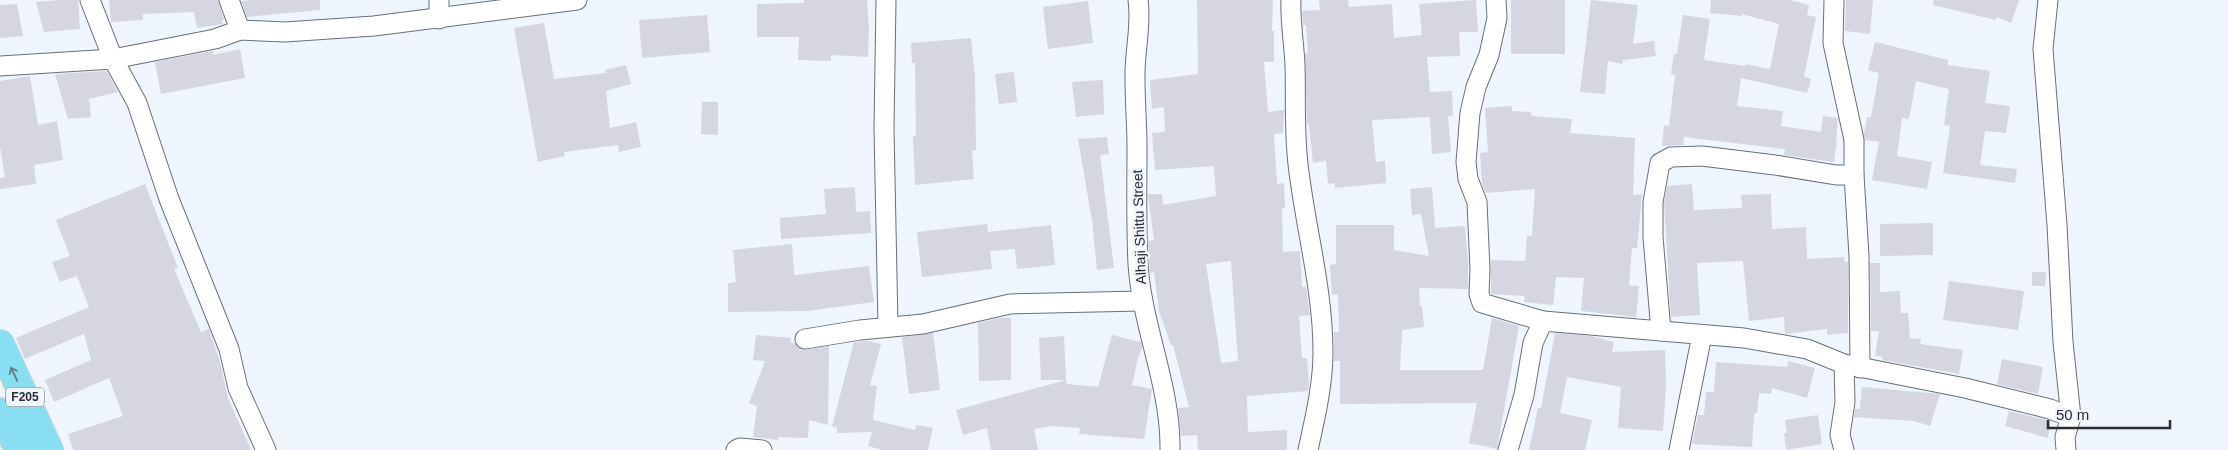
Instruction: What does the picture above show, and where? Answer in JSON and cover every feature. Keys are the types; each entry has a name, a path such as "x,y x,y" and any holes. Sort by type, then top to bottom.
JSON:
{"main road":[{"name":"F205","path":"0,344 49,450"},
{"name":"F205","path":"0,412 19,450"}],"street":[{"path":"90,0 113,59 136,103 170,199 229,349 238,388 266,450"},
{"path":"229,0 240,30"},
{"path":"439,0 439,19"},
{"path":"0,66 113,59 215,39 240,30 285,32 374,26 577,0"},
{"path":"886,0 884,128 888,327"},
{"name":"Alhaji Shittu Street","path":"1138,0 1134,78 1137,146 1136,217 1141,301 1159,364 1171,430 1170,450"},
{"path":"1291,0 1295,66 1294,121 1298,164 1322,315 1323,354 1318,404 1308,450"},
{"path":"1496,0 1496,18 1489,55 1476,87 1470,113 1466,162 1468,179 1477,202 1480,270 1479,294 1482,303 1543,321 1744,338 1807,348 1852,366 1965,388 2050,409 2071,417"},
{"path":"1834,0 1833,43 1854,140 1854,176 1860,256 1852,366 1840,435 1844,450"},
{"path":"2048,0 2044,49 2063,342 2071,417 2064,437 2066,450"},
{"path":"1661,331 1653,219 1653,202 1660,163 1671,157 1702,156 1775,164 1836,175 1854,176"},
{"path":"805,339 923,324 1010,304 1089,300 1141,301"},
{"path":"1508,450 1524,395 1533,343 1543,321"},
{"path":"1679,450 1702,335"},
{"path":"736,450 740,448 762,450"}],"building":[{"path":"78,0 80,29 44,32 36,2"},
{"path":"109,0 218,0 224,20 222,20 223,24 197,28 194,12 143,14 143,20 111,22"},
{"path":"320,0 320,10 247,17 241,1"},
{"path":"804,0 867,0 868,57 831,55 831,61 798,60 799,37 757,37 757,4 804,3"},
{"path":"1197,0 1273,0 1274,62 1264,62 1268,112 1284,110 1283,133 1274,134 1277,184 1284,183 1285,208 1282,209 1283,252 1300,251 1302,287 1306,287 1310,315 1299,316 1302,358 1307,358 1309,384 1308,391 1247,396 1248,432 1287,430 1287,450 1198,450 1197,435 1181,436 1178,408 1189,407 1173,345 1171,345 1159,311 1154,272 1150,273 1148,241 1154,240 1148,194 1162,194 1163,205 1216,196 1214,166 1155,170 1152,133 1165,132 1164,107 1152,109 1150,80 1198,74","holes":["1231,261 1238,361 1221,363 1206,264"]},
{"path":"1319,0 1348,0 1349,7 1392,4 1394,38 1422,35 1419,4 1476,0 1478,32 1459,32 1460,56 1427,57 1430,92 1452,91 1453,116 1448,116 1451,152 1432,154 1430,117 1372,120 1376,162 1385,161 1386,183 1335,188 1335,183 1328,184 1326,161 1313,163 1309,124 1307,125 1305,53 1308,53 1306,25 1303,25 1302,11 1320,10"},
{"path":"1511,0 1565,0 1565,54 1511,54"},
{"path":"1591,0 1638,5 1633,44 1654,41 1656,56 1623,60 1622,64 1608,61 1605,94 1580,92"},
{"path":"1711,0 1790,0 1809,5 1807,15 1816,17 1804,77 1811,79 1807,93 1741,78 1737,106 1783,111 1781,126 1821,132 1823,116 1838,118 1834,162 1784,155 1785,149 1684,137 1683,145 1662,146 1664,125 1669,126 1675,75 1671,74 1674,54 1677,54 1683,15 1710,19 1704,60 1745,66 1745,64 1770,69 1779,24 1742,14 1742,16 1710,13"},
{"path":"1846,0 1873,0 1870,34 1845,31"},
{"path":"1934,0 2019,0 2011,23 1996,17 1996,20 1933,5"},
{"path":"1088,1 1093,43 1048,49 1043,7"},
{"path":"17,4 23,36 0,38 0,5"},
{"path":"707,15 710,52 642,58 639,20"},
{"path":"544,23 554,79 606,73 605,70 626,65 631,84 606,91 610,128 636,122 641,147 619,152 618,145 564,152 565,156 538,162 514,28"},
{"path":"971,38 975,77 976,150 972,151 974,179 915,185 913,136 916,135 915,63 912,63 911,43"},
{"path":"1875,42 1948,60 1948,65 1990,71 1985,103 2010,106 2006,133 1985,131 1980,165 2017,169 2015,183 1943,173 1950,126 1944,125 1949,89 1916,81 1909,119 1902,118 1897,156 1932,162 1927,189 1872,180 1879,142 1865,140 1864,134 1867,117 1871,117 1879,73 1868,70"},
{"path":"240,49 245,78 161,94 155,62 213,51 213,55"},
{"path":"107,71 118,92 89,99 91,117 68,119 55,74"},
{"path":"1014,72 1017,102 999,104 995,74"},
{"path":"30,76 38,125 57,121 63,160 34,165 36,184 0,189 0,178 5,177 0,147 0,81"},
{"path":"1103,80 1104,114 1076,117 1072,82"},
{"path":"702,102 718,102 718,135 701,134"},
{"path":"1512,106 1512,111 1531,112 1531,116 1572,119 1570,133 1635,138 1633,195 1642,194 1637,248 1632,248 1629,285 1639,286 1636,317 1581,311 1584,278 1556,277 1553,305 1524,302 1525,296 1491,294 1491,260 1525,261 1527,235 1532,236 1535,189 1486,193 1482,184 1480,153 1488,152 1485,108"},
{"path":"1107,137 1109,154 1100,155 1114,268 1097,270 1092,220 1078,139"},
{"path":"145,184 178,268 174,269 201,332 209,329 220,362 228,398 251,450 73,450 68,434 123,416 109,378 54,402 45,380 91,360 84,334 25,359 16,338 89,307 77,276 60,282 52,262 70,256 56,220"},
{"path":"1692,184 1694,210 1742,208 1741,195 1771,194 1772,229 1806,227 1807,259 1844,257 1845,262 1848,262 1848,333 1827,335 1827,329 1785,334 1784,317 1749,321 1743,261 1697,263 1700,315 1671,317 1664,203 1667,186"},
{"path":"855,187 856,212 870,211 871,233 781,239 780,218 826,214 824,189"},
{"path":"1432,187 1435,228 1465,226 1468,289 1419,288 1424,327 1402,330 1400,370 1483,370 1492,318 1519,326 1497,449 1469,443 1477,403 1340,404 1340,361 1334,361 1334,332 1339,332 1338,294 1332,295 1330,265 1336,264 1336,225 1394,225 1394,250 1429,256 1421,214 1412,215 1410,189"},
{"path":"1933,223 1933,255 1880,256 1880,224"},
{"path":"987,224 988,232 1051,225 1055,265 1017,269 1015,249 990,251 992,269 922,277 917,232"},
{"path":"792,244 794,275 869,266 874,302 807,311 728,312 728,283 736,282 733,250"},
{"path":"1870,263 1880,263 1880,292 1900,291 1901,313 1908,313 1910,338 1921,339 1920,344 1963,350 1959,374 1882,360 1883,357 1875,356 1879,331 1871,331"},
{"path":"2032,272 2046,272 2045,286 2032,286"},
{"path":"1949,281 2024,291 2018,330 1943,320"},
{"path":"999,318 1011,318 1011,380 979,381 978,323"},
{"path":"933,333 940,390 909,394 902,337"},
{"path":"1555,333 1591,336 1614,342 1612,352 1665,350 1666,387 1663,431 1618,428 1621,387 1567,377 1560,413 1592,420 1585,450 1529,450 1538,408 1541,408"},
{"path":"756,335 791,338 790,343 795,343 802,350 829,346 828,425 809,420 808,438 778,437 778,440 753,437 757,406 749,403 765,361 753,360"},
{"path":"1112,335 1141,342 1142,348 1132,385 1152,389 1144,439 1079,434 1080,428 1052,426 1034,429 1038,450 991,450 987,428 963,435 956,410 1066,380 1067,384 1098,387"},
{"path":"1064,336 1066,380 1041,380 1039,338"},
{"path":"867,341 881,344 870,385 877,386 873,420 915,430 916,425 933,428 928,450 882,450 868,446 872,432 837,433 837,428 832,426 854,342"},
{"path":"2002,359 2043,367 2038,394 1997,384"},
{"path":"1788,361 1815,368 1807,398 1772,388 1771,394 1759,393 1757,413 1754,413 1752,447 1692,444 1698,415 1704,415 1706,392 1714,392 1716,362 1787,367"},
{"path":"1862,387 1940,394 1930,426 1914,421 1854,417 1855,409 1860,409"},
{"path":"2009,411 2051,421 2048,438 2005,426"},
{"path":"1818,415 1822,444 1786,450 1784,433 1787,433 1785,420"}]}
